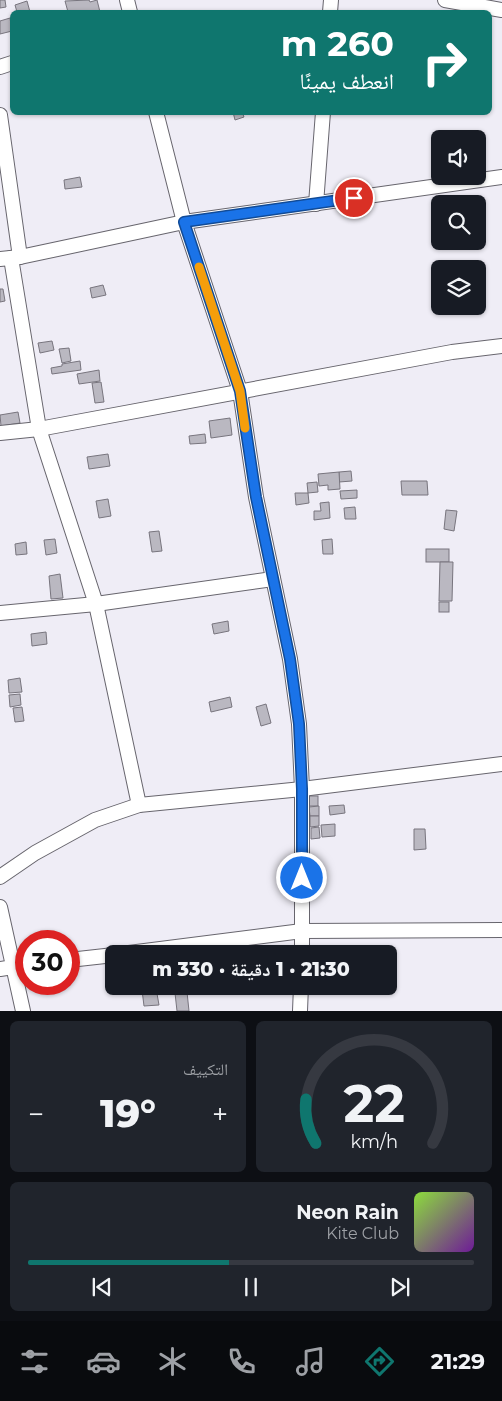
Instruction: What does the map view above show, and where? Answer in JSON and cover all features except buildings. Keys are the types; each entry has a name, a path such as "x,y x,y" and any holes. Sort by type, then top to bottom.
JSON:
{"street":[{"path":"445,0 502,10"},
{"path":"0,115 10,258 39,429 96,604 138,805"},
{"path":"157,115 184,222 240,391 256,497 290,659 298,715 302,789 302,945"},
{"path":"316,204 323,115"},
{"path":"10,258 184,222 502,177"},
{"path":"0,433 39,429 452,352 502,346"},
{"path":"0,612 96,604 273,578"},
{"path":"0,877 36,853 94,820 138,805 302,789 502,764"},
{"path":"0,907 23,1011"},
{"path":"195,945 302,932 502,930"},
{"path":"80,959 105,956"},
{"path":"300,1011 301,995"}],"slow traffic":[{"path":"199,267 240,391 245,428"}],"route":[{"path":"302,878 302,789 299,724 290,659 256,497 240,391 184,222 354,198"}]}
